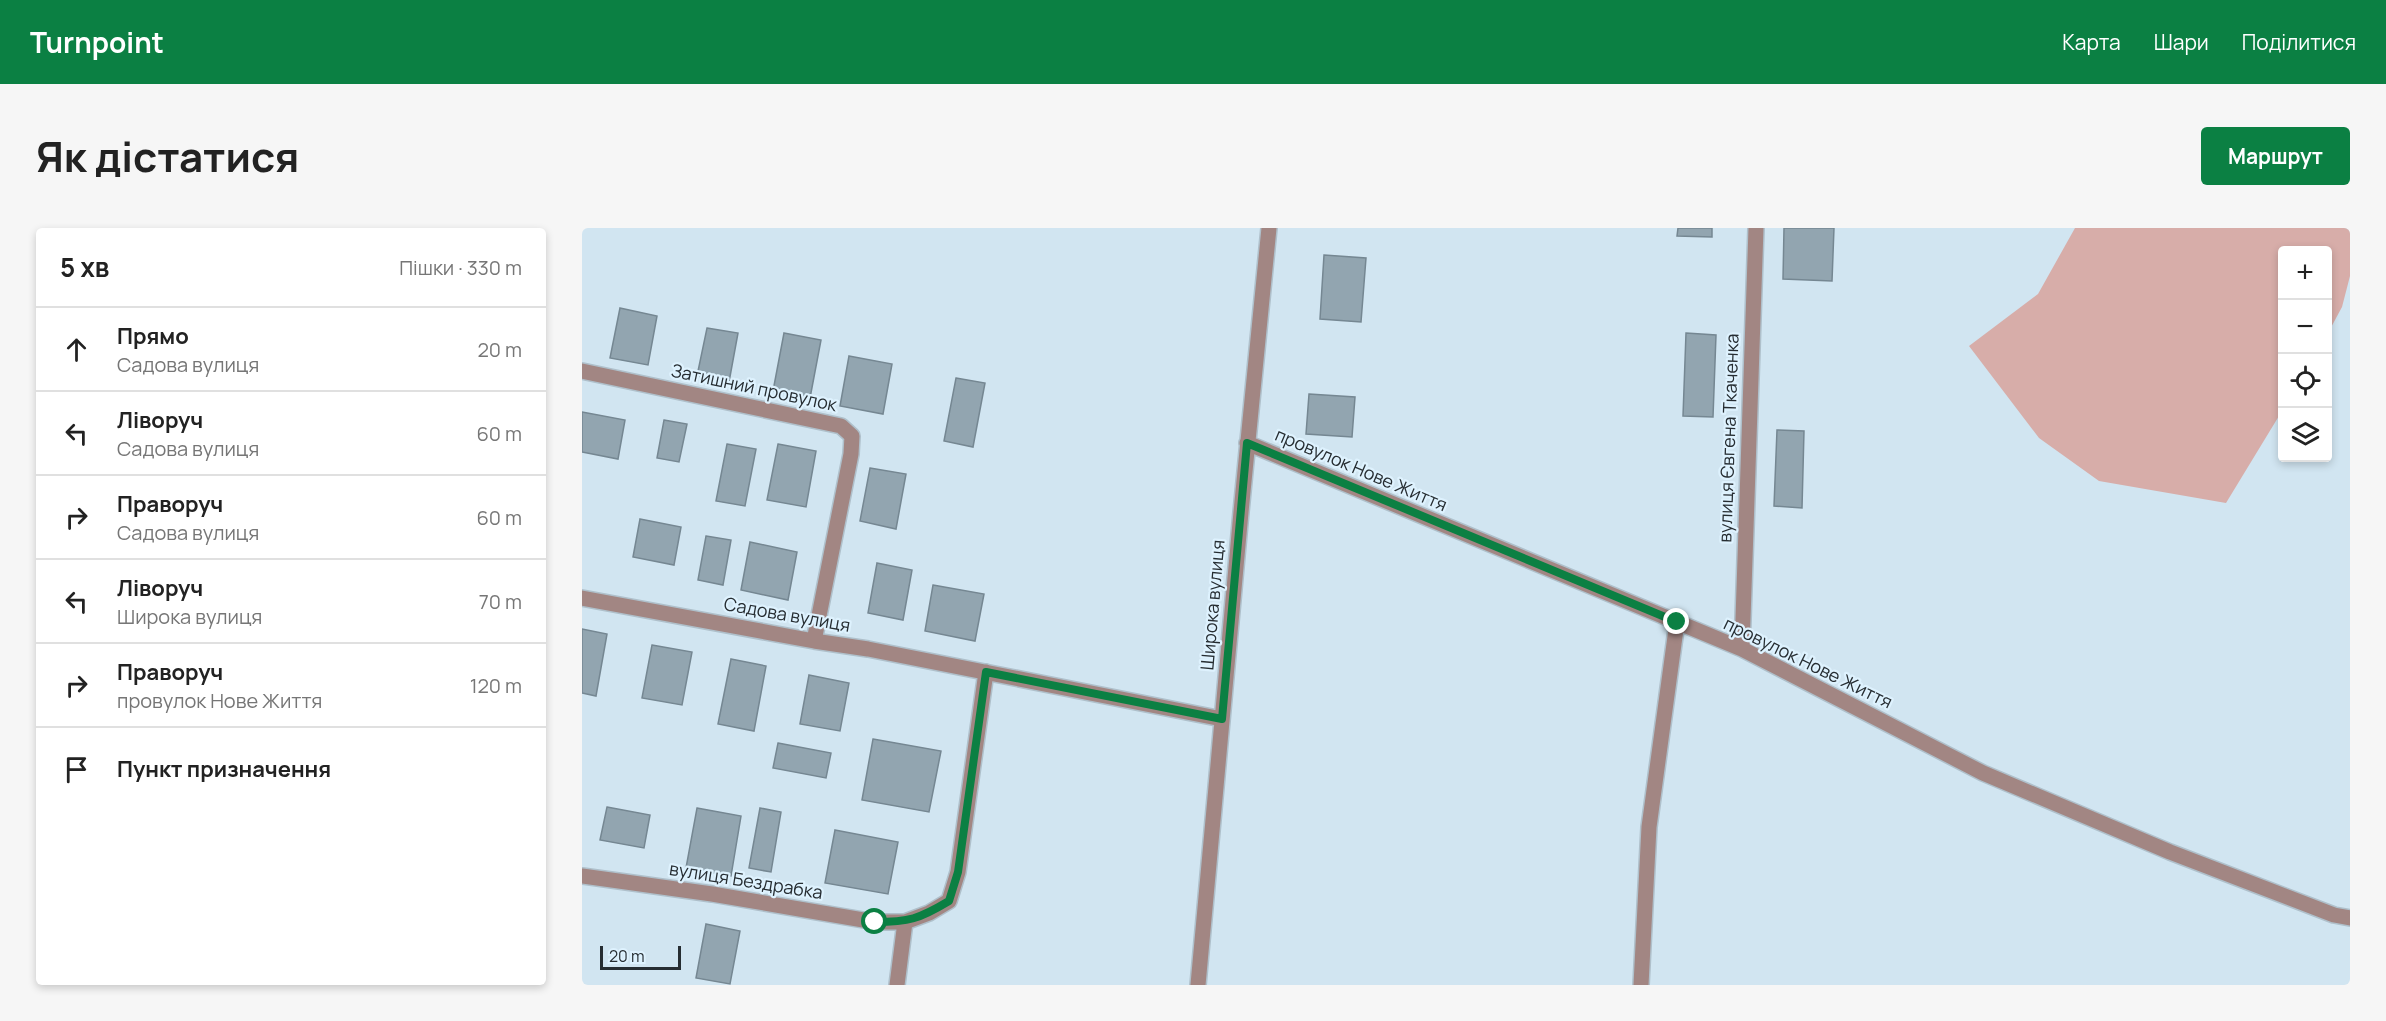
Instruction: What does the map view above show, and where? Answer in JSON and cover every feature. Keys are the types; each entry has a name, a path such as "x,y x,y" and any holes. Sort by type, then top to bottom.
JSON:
{"street":[{"name":"Широка вулиця","path":"1198,985 1247,443 1269,228"},
{"name":"вулиця Євгена Ткаченка","path":"1742,649 1756,228"},
{"name":"Затишний провулок","path":"582,371 841,426 852,436 851,454 814,641"},
{"name":"провулок Нове Життя","path":"1247,443 1742,649 1983,773 2170,852 2334,915 2350,918"},
{"name":"Садова вулиця","path":"582,598 868,649 1222,719"},
{"path":"1641,985 1649,827 1677,622"},
{"path":"897,985 904,922 929,913 949,901 958,872 986,672"},
{"name":"вулиця Бездрабка","path":"582,876 712,894 875,922 904,922"}],"shaded area":[{"path":"2075,228 2350,228 2350,276 2342,307 2332,326 2332,246 2278,246 2278,418 2226,503 2099,481 2039,438 1969,346 2038,294"}],"building":[{"path":"1678,228 1712,228 1712,237 1677,236"},
{"path":"1784,228 1834,228 1832,281 1783,279"},
{"path":"1324,255 1366,258 1361,322 1320,319"},
{"path":"620,308 657,316 648,365 610,358"},
{"path":"707,328 738,333 729,382 697,376"},
{"path":"784,333 821,340 810,398 773,391"},
{"path":"1686,333 1716,335 1713,417 1683,416"},
{"path":"849,356 892,364 883,414 840,406"},
{"path":"956,378 985,383 973,447 944,441"},
{"path":"1309,394 1355,397 1352,437 1306,434"},
{"path":"582,412 625,420 618,459 582,452"},
{"path":"664,420 687,424 679,462 657,458"},
{"path":"1777,430 1804,431 1802,508 1774,506"},
{"path":"727,444 756,449 745,506 716,501"},
{"path":"778,444 816,451 806,507 767,500"},
{"path":"870,468 906,474 896,529 860,521"},
{"path":"640,519 681,527 674,565 633,557"},
{"path":"706,536 731,540 723,585 698,580"},
{"path":"750,542 797,552 788,600 741,590"},
{"path":"877,563 912,570 903,620 868,613"},
{"path":"933,585 984,594 975,641 925,631"},
{"path":"582,629 607,634 596,696 582,693"},
{"path":"652,645 692,652 682,705 642,698"},
{"path":"731,659 766,666 754,731 718,724"},
{"path":"809,675 849,683 840,731 800,724"},
{"path":"873,739 941,751 929,812 862,800"},
{"path":"778,743 831,753 826,778 773,768"},
{"path":"607,807 650,815 644,848 600,840"},
{"path":"697,808 741,816 731,876 686,868"},
{"path":"760,808 781,812 771,872 749,868"},
{"path":"835,830 898,842 888,894 825,883"},
{"path":"706,924 740,931 730,984 696,978"}],"route":[{"path":"875,922 904,922 929,913 949,901 958,872 986,672 1222,719 1247,443 1677,622"}]}
